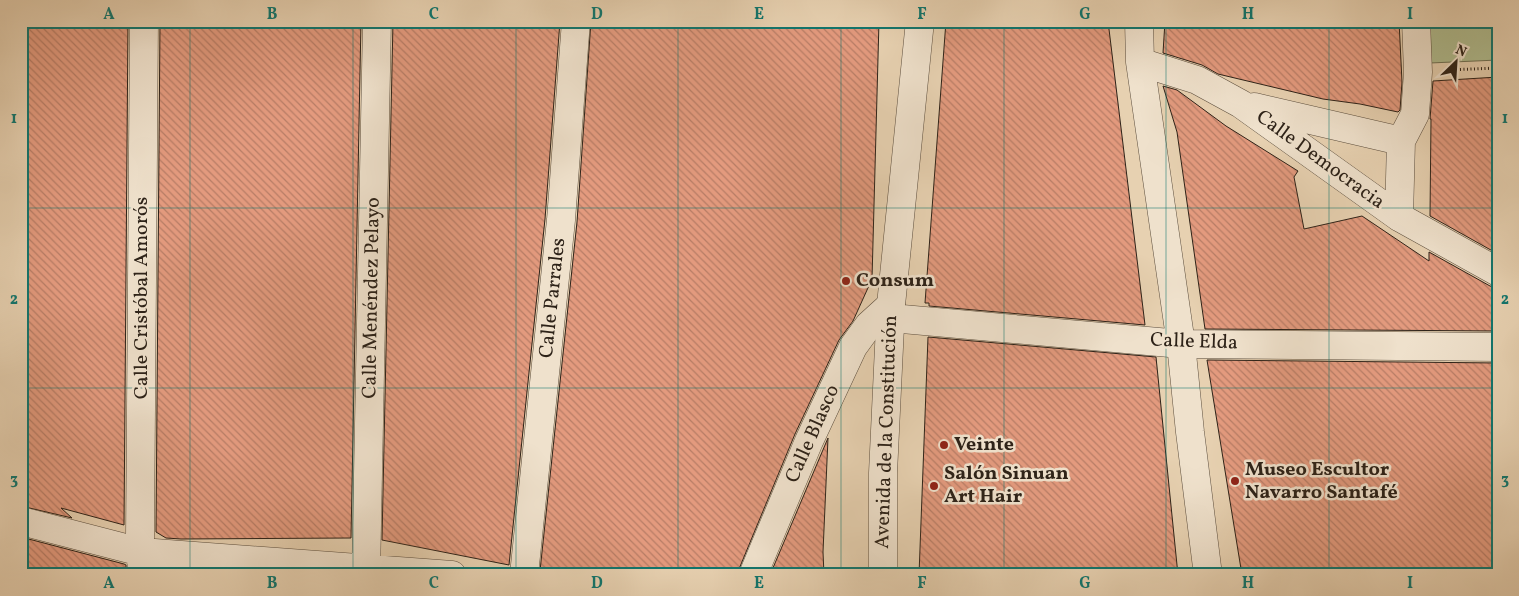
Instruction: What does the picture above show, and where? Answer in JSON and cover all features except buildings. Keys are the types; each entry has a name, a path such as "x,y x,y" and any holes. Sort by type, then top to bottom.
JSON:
{"street":[{"name":"Calle Cristóbal Amorós","path":"141,564 144,21"},
{"name":"Calle Menéndez Pelayo","path":"366,571 377,21"},
{"name":"Calle Parrales","path":"524,575 561,220 576,21"},
{"name":"Avenida de la Constitución","path":"883,575 883,473 891,311 920,21"},
{"path":"1139,21 1140,62 1181,344 1208,575"},
{"path":"1399,217 1401,141 1415,114 1418,72 1416,21"},
{"name":"Calle Democracia","path":"1140,62 1197,80 1241,104 1399,217 1498,272"},
{"name":"Calle Democracia","path":"1241,104 1401,141"},
{"name":"Calle Elda","path":"891,311 1181,344 1498,347"},
{"name":"Calle Blasco","path":"752,575 808,441 853,348 869,325 891,311"},
{"path":"21,521 141,564 452,575"}],"path":[{"path":"1418,72 1498,68"}],"green space":[{"path":"1429,21 1498,21 1498,60 1430,63"}],"place":[{"name":"Consum","path":"846,281"},
{"name":"Veinte","path":"944,445"},
{"name":"Museo Escultor Navarro Santafé","path":"1235,481"},
{"name":"Salón Sinuan Art Hair","path":"934,486"}]}
